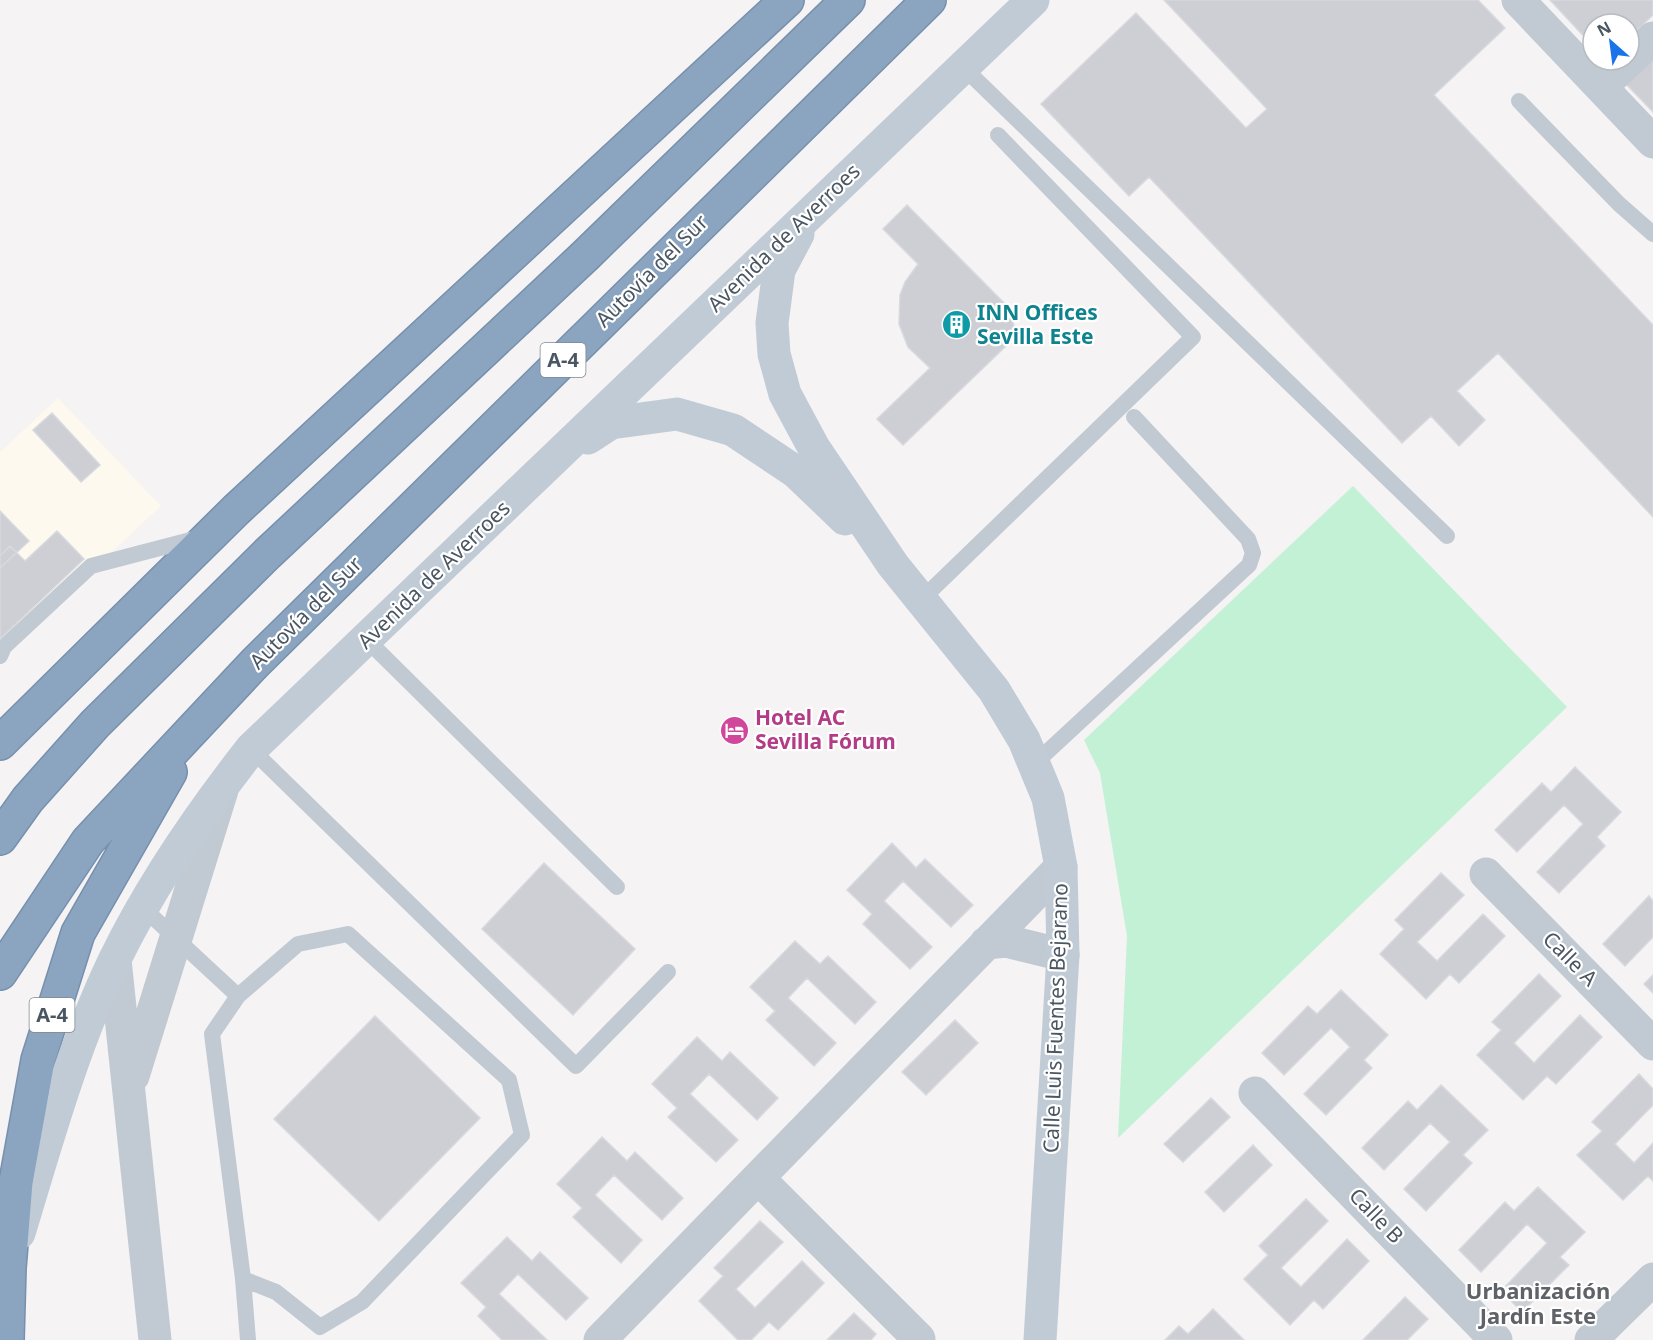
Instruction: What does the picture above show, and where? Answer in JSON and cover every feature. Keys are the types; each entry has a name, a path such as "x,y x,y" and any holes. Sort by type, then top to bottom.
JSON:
{"highway":[{"path":"0,743 211,535 787,0"},
{"path":"0,838 28,799 95,724 267,554 586,255 848,0"},
{"name":"Autovía del Sur","path":"199,722 255,663 928,0"},
{"path":"0,973 88,841 199,722"},
{"name":"A-4","path":"7,1340 9,1268 16,1182 38,1060 78,933 199,722"}],"street":[{"name":"Avenida de Averroes","path":"9,1268 49,1134 79,1048 115,960 142,907 224,784 251,749 1033,0"},
{"path":"1518,0 1653,142"},
{"path":"1601,87 1653,38"},
{"path":"809,214 779,270 771,323 774,354 785,394 814,448 892,565"},
{"path":"549,464 611,423 677,414 722,426 733,430 796,472 892,565"},
{"name":"Calle Luis Fuentes Bejarano","path":"892,565 994,690 1024,740 1048,798 1061,867 1062,955 1040,1340"},
{"path":"128,1089 224,784"},
{"path":"600,1340 1061,867"},
{"name":"Calle A","path":"1486,874 1653,1044"},
{"path":"986,943 1006,941 1062,955"},
{"path":"115,960 155,1340"},
{"name":"Calle B","path":"1255,1093 1496,1340"},
{"path":"758,1178 919,1339"},
{"path":"1591,1340 1653,1279"}],"lane":[{"path":"963,67 1447,536"},
{"path":"1519,101 1619,204 1653,234"},
{"path":"921,600 1193,337 998,135"},
{"path":"1034,764 1249,565 1253,553 1248,539 1134,417"},
{"path":"0,656 4,647 90,566 211,535"},
{"path":"367,640 617,887"},
{"path":"251,749 576,1066 668,972"},
{"path":"142,907 238,996"},
{"path":"243,1279 276,1292 320,1327 362,1302 522,1135 509,1080 348,934 298,944 238,996 212,1034 243,1279 248,1340"}],"shaded area":[{"path":"58,398 161,506 0,657 0,452"}],"green space":[{"path":"1353,486 1567,707 1118,1138 1127,936 1100,773 1084,740"}],"building":[{"path":"1164,0 1478,0 1505,28 1434,95 1653,325 1653,517 1498,353 1457,391 1485,420 1459,446 1431,416 1402,443 1149,177 1129,196 1041,104 1136,13 1246,128 1267,109"},
{"path":"1550,0 1653,0 1653,15 1641,26 1641,12 1581,12 1581,33"},
{"path":"1653,56 1653,112 1625,83 1636,72 1641,72 1641,68"},
{"name":"INN Offices Sevilla Este","path":"907,205 1009,308 1014,326 1008,344 903,445 877,419 930,368 908,347 899,324 900,295 905,282 918,264 883,229"},
{"path":"52,413 100,465 81,482 33,430"},
{"path":"0,511 29,541 0,568"},
{"path":"57,531 84,559 0,639 0,556 10,546 25,561"},
{"path":"1575,767 1621,812 1597,837 1605,846 1559,893 1537,872 1583,824 1564,805 1517,852 1495,830 1542,783 1551,792"},
{"path":"892,843 916,868 925,859 973,905 951,927 903,881 884,901 932,947 910,969 863,924 872,914 847,890"},
{"path":"544,863 635,949 573,1015 482,929"},
{"path":"1441,873 1464,895 1417,942 1437,961 1483,914 1505,936 1459,983 1450,974 1426,999 1380,954 1404,929 1395,920"},
{"path":"1649,896 1653,901 1653,937 1625,966 1603,944"},
{"path":"795,941 820,964 828,956 876,1002 855,1024 807,978 788,998 836,1043 814,1066 766,1020 775,1011 750,987"},
{"path":"1539,974 1561,996 1514,1043 1534,1063 1580,1015 1602,1037 1556,1084 1547,1076 1523,1100 1477,1055 1501,1030 1492,1022"},
{"path":"1653,975 1653,993 1644,984"},
{"path":"1341,990 1388,1035 1364,1060 1372,1068 1326,1115 1304,1094 1350,1047 1331,1028 1284,1075 1262,1053 1308,1006 1317,1014"},
{"path":"375,1016 480,1118 379,1221 274,1119"},
{"path":"955,1020 978,1043 926,1095 902,1072"},
{"path":"697,1037 722,1061 730,1052 778,1098 757,1120 709,1074 690,1094 738,1140 716,1162 668,1117 677,1108 652,1084"},
{"path":"1639,1074 1653,1089 1653,1105 1615,1144 1634,1163 1653,1143 1653,1181 1648,1176 1623,1200 1577,1155 1602,1131 1592,1122"},
{"path":"1441,1085 1488,1130 1463,1155 1472,1163 1426,1211 1404,1189 1450,1142 1430,1123 1384,1170 1362,1148 1408,1101 1417,1110"},
{"path":"1211,1098 1230,1117 1183,1162 1164,1144"},
{"path":"602,1137 627,1161 635,1152 683,1198 662,1220 614,1175 595,1195 642,1240 621,1263 573,1217 582,1208 557,1184"},
{"path":"1253,1145 1272,1165 1224,1212 1205,1192"},
{"path":"1538,1187 1585,1232 1560,1257 1569,1265 1522,1312 1501,1291 1547,1243 1527,1224 1481,1272 1459,1250 1505,1202 1514,1211"},
{"path":"1306,1199 1328,1221 1281,1268 1301,1287 1347,1239 1369,1261 1323,1309 1314,1300 1290,1325 1244,1279 1268,1255 1259,1246"},
{"path":"760,1221 783,1242 736,1289 755,1308 802,1261 824,1283 778,1330 769,1322 751,1340 738,1340 699,1301 723,1276 714,1268"},
{"path":"507,1237 532,1261 540,1252 588,1298 566,1320 518,1274 499,1294 547,1340 502,1340 478,1316 486,1307 461,1283"},
{"path":"1405,1297 1428,1319 1407,1340 1363,1340"},
{"path":"1213,1309 1244,1340 1165,1340 1179,1326 1188,1334"},
{"path":"854,1313 876,1334 871,1340 827,1340"}],"place":[{"name":"INN Offices Sevilla Este","path":"956,325"},
{"name":"Hotel AC Sevilla Fórum","path":"734,730"}],"district":[{"name":"Urbanización Jardín Este","path":"1538,1304"}]}
